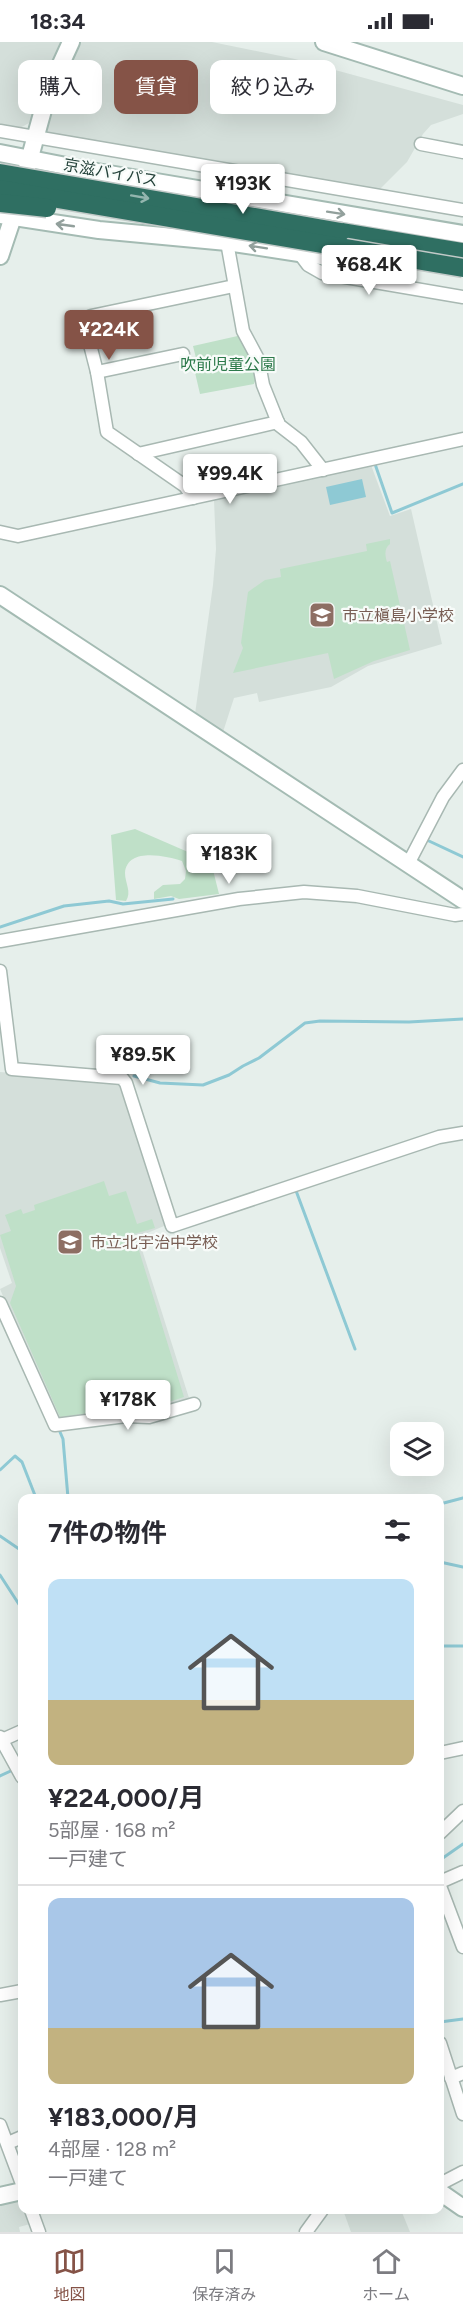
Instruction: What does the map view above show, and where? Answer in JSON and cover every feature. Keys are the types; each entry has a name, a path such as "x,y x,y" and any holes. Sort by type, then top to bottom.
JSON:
{"highway":[{"name":"京滋バイパス","path":"0,171 463,254"},
{"path":"0,189 463,268"},
{"path":"0,203 177,220"}],"street":[{"path":"0,256 7,216 34,145 55,77 71,42"},
{"path":"324,42 463,86"},
{"path":"0,131 34,145 311,193 463,210"},
{"path":"421,144 463,152"},
{"path":"0,153 34,145 311,193 463,234"},
{"path":"311,193 299,253 308,265 322,273 463,297"},
{"path":"7,216 110,231 227,242 336,258 463,254"},
{"path":"227,242 243,331 258,358 263,385 279,425 301,442 323,470"},
{"path":"193,498 185,486 106,432 97,372 85,326 92,316 234,286"},
{"path":"97,372 183,354"},
{"path":"138,454 278,422"},
{"path":"0,532 18,537 463,439"},
{"path":"0,595 463,900"},
{"path":"408,864 443,797 463,770"},
{"path":"0,941 239,899 304,892 357,896 454,915 463,914"},
{"path":"0,971 12,1069 122,1078 126,1083 171,1226 439,1137 463,1133"},
{"path":"0,1303 55,1425 126,1416 148,1417 194,1404"},
{"path":"18,1732 1,1738 18,1769"},
{"path":"444,1752 463,1748"},
{"path":"444,1830 462,1814"},
{"path":"444,1882 463,1872"},
{"path":"444,1895 463,1947"},
{"path":"0,1995 18,1992"},
{"path":"444,2062 457,2076 463,2114"},
{"path":"0,2125 18,2172"},
{"path":"8,2143 18,2139"},
{"path":"444,2182 463,2172"},
{"path":"0,2196 18,2192"},
{"path":"32,2214 39,2232"},
{"path":"306,2232 319,2214"}],"shaded area":[{"path":"0,42 64,42 56,60 18,60 18,114 33,114 29,123 18,129 0,126"},
{"path":"78,42 212,42 299,60 210,60 210,114 336,114 336,70 463,105 463,114 431,125 423,134 407,162 379,190 42,133 48,114 102,114 102,60 70,60"},
{"name":"市立槇島小学校","path":"371,465 390,516 411,509 442,644 368,666 331,687 259,702 257,693 234,698 223,732 195,714 213,585 216,549 214,500"},
{"name":"市立北宇治中学校","path":"0,1072 117,1082 121,1085 166,1223 138,1237 189,1398 187,1403 149,1413 57,1422 0,1289 12,1283 0,1248"},
{"path":"18,2200 18,2214 27,2214 30,2224 19,2227 20,2232 0,2232 0,2203"},
{"path":"344,2214 403,2214 410,2232 351,2232"}],"green space":[{"name":"吹前児童公園","path":"242,335 256,365 254,384 200,394 193,364 197,362 193,346"},
{"path":"390,539 386,557 387,562 390,561 410,650 374,661 334,679 328,653 233,673 243,648 241,643 248,592 265,580 281,577 280,569 367,551 366,544"},
{"path":"135,829 211,862 219,894 179,899 171,896 154,899 154,892 163,885 180,884 185,879 186,871 182,861 148,855 132,859 127,865 125,873 128,898 126,901 116,900 111,835"},
{"path":"104,1181 109,1196 126,1191 137,1224 152,1219 155,1228 134,1234 184,1397 148,1409 125,1408 60,1417 10,1303 16,1286 0,1235 11,1231 5,1215 21,1209 23,1214 35,1210 34,1205"}],"water":[{"path":"362,479 366,497 330,505 326,487"}],"waterway":[{"path":"375,464 392,513 463,484"},
{"path":"429,841 463,857"},
{"path":"0,927 64,906 109,901 123,904 173,899"},
{"path":"134,1076 160,1083 203,1085 229,1075 259,1058 305,1023 463,1019"},
{"path":"295,1188 355,1349"},
{"path":"60,1432 63,1439 68,1494"},
{"path":"0,1470 15,1456 22,1462 34,1494"},
{"path":"444,1503 463,1498"},
{"path":"0,1536 18,1548"},
{"path":"444,1563 463,1567"},
{"path":"0,1575 18,1603"},
{"path":"444,1646 463,1646"},
{"path":"0,1776 15,1769"},
{"path":"444,1857 463,1844"},
{"path":"444,2021 463,2019"}],"place":[{"name":"市立槇島小学校","path":"322,615"},
{"name":"市立北宇治中学校","path":"70,1242"}]}
